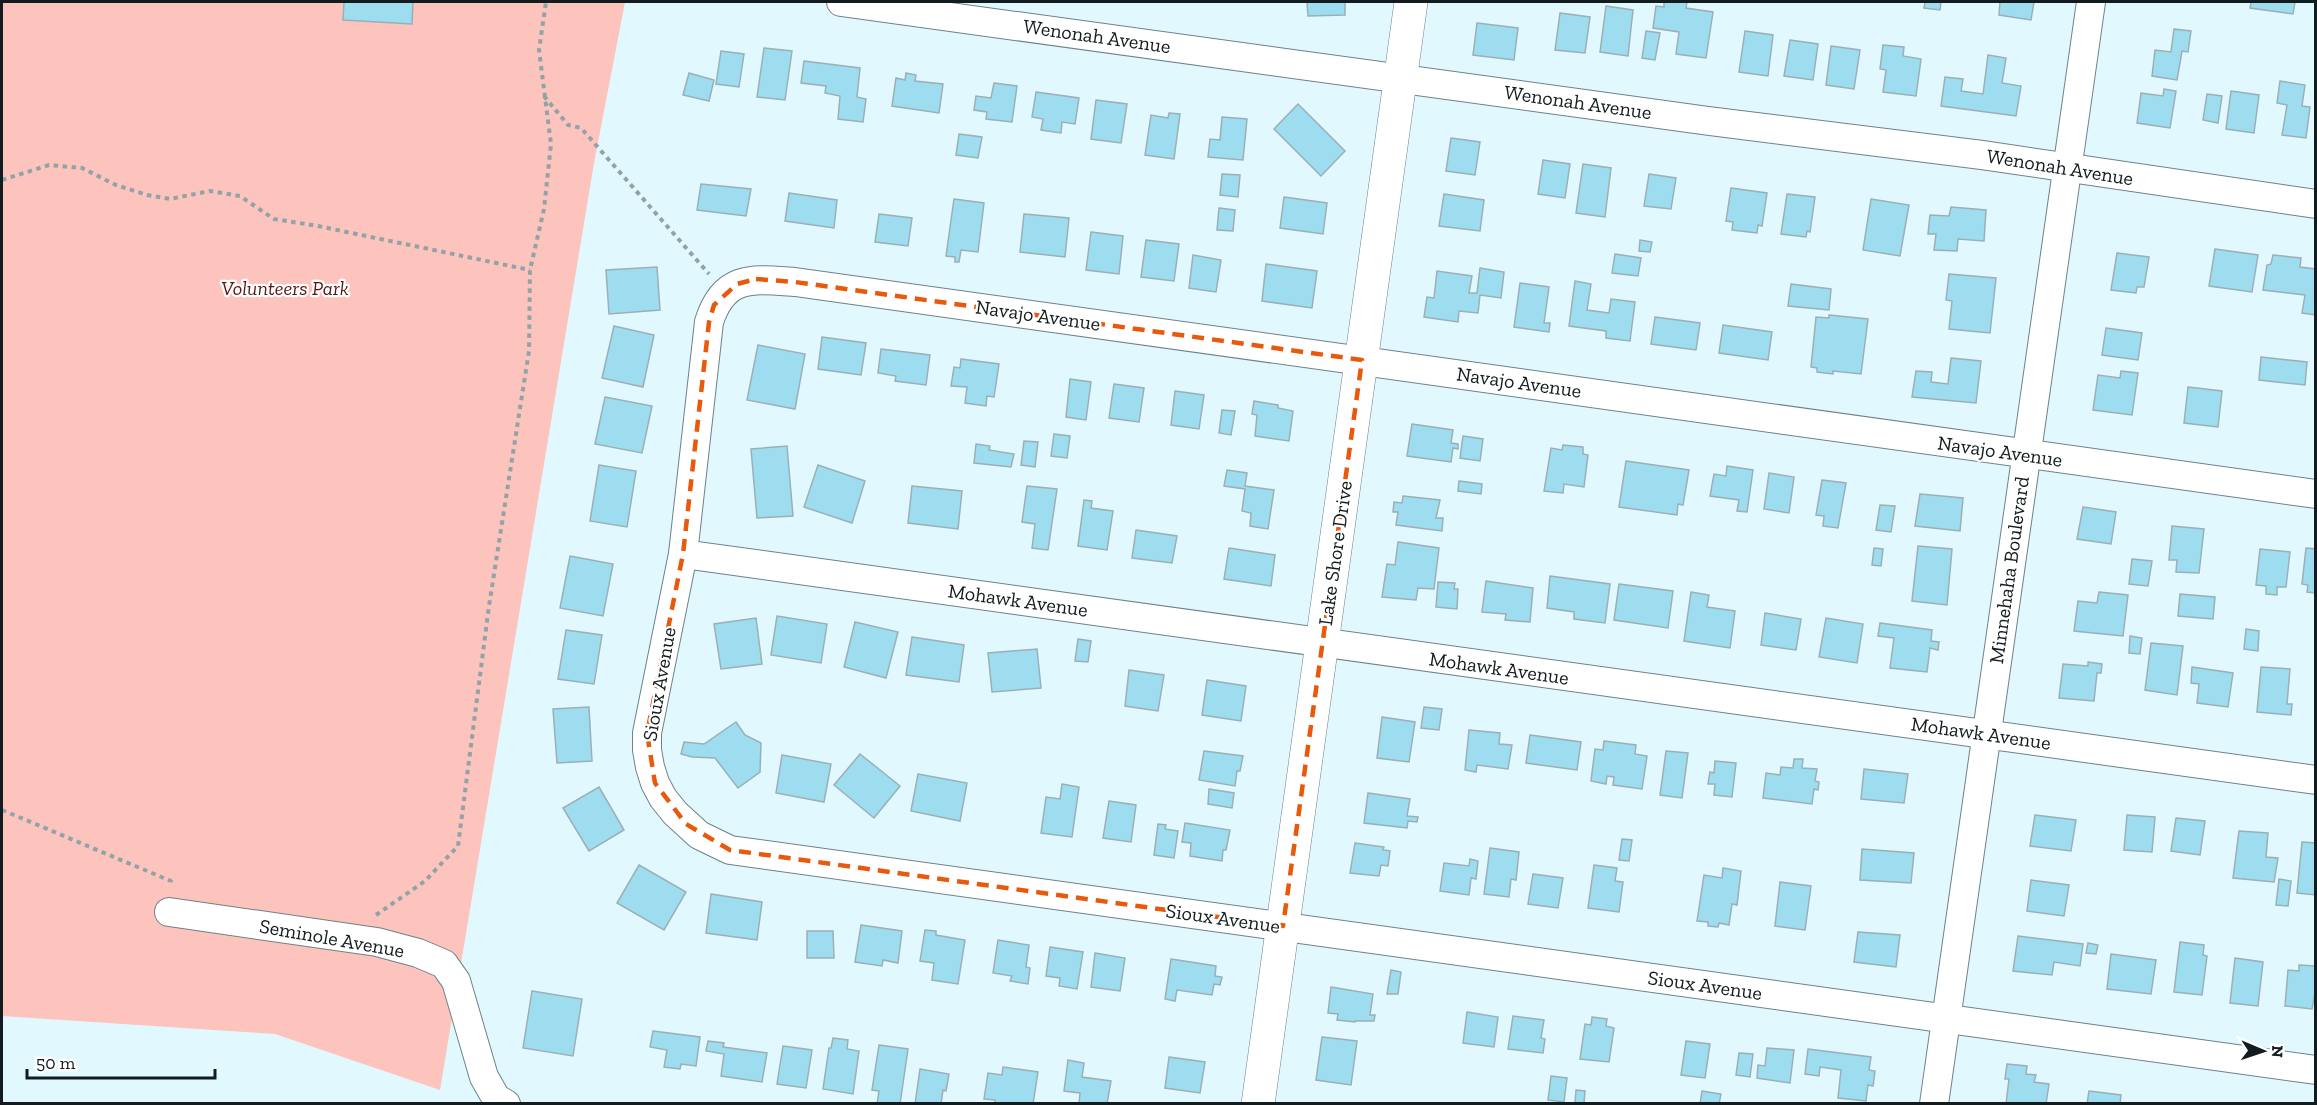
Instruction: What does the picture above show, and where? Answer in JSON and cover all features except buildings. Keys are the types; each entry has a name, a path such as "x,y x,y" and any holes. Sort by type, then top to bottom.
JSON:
{"street":[{"name":"Wenonah Avenue","path":"841,2 2316,204"},
{"name":"Lake Shore Drive","path":"1258,1104 1411,2"},
{"name":"Minnehaha Boulevard","path":"1934,1104 2091,2"},
{"name":"Navajo Avenue","path":"725,292 737,284 756,279 795,282 2316,494"},
{"name":"Sioux Avenue","path":"725,292 714,305 709,322 683,554 647,733 650,767 663,798 675,813 699,835 730,850 2316,1070"},
{"name":"Mohawk Avenue","path":"683,554 2316,780"},
{"name":"Seminole Avenue","path":"169,912 377,942 418,953 444,964 456,981 484,1077 496,1098 506,1104"}],"path":[{"path":"352,939 382,909 425,881 458,846 489,606 529,351 530,270 544,209 551,144 539,50 546,2"},
{"path":"544,95 568,125 581,128 725,292"},
{"path":"2,180 49,165 82,168 116,185 147,195 170,199 210,191 240,196 274,219 318,225 530,270"},
{"path":"2,810 8,815 171,881 169,912"}],"highlighted area":[{"path":"756,279 795,282 1362,360 1283,926 730,850 686,824 655,783 647,733 683,554 709,322 714,305 737,284"}],"green space":[{"name":"Volunteers Park","path":"2,2 625,2 594,163 440,1090 275,1034 2,1016"}]}
